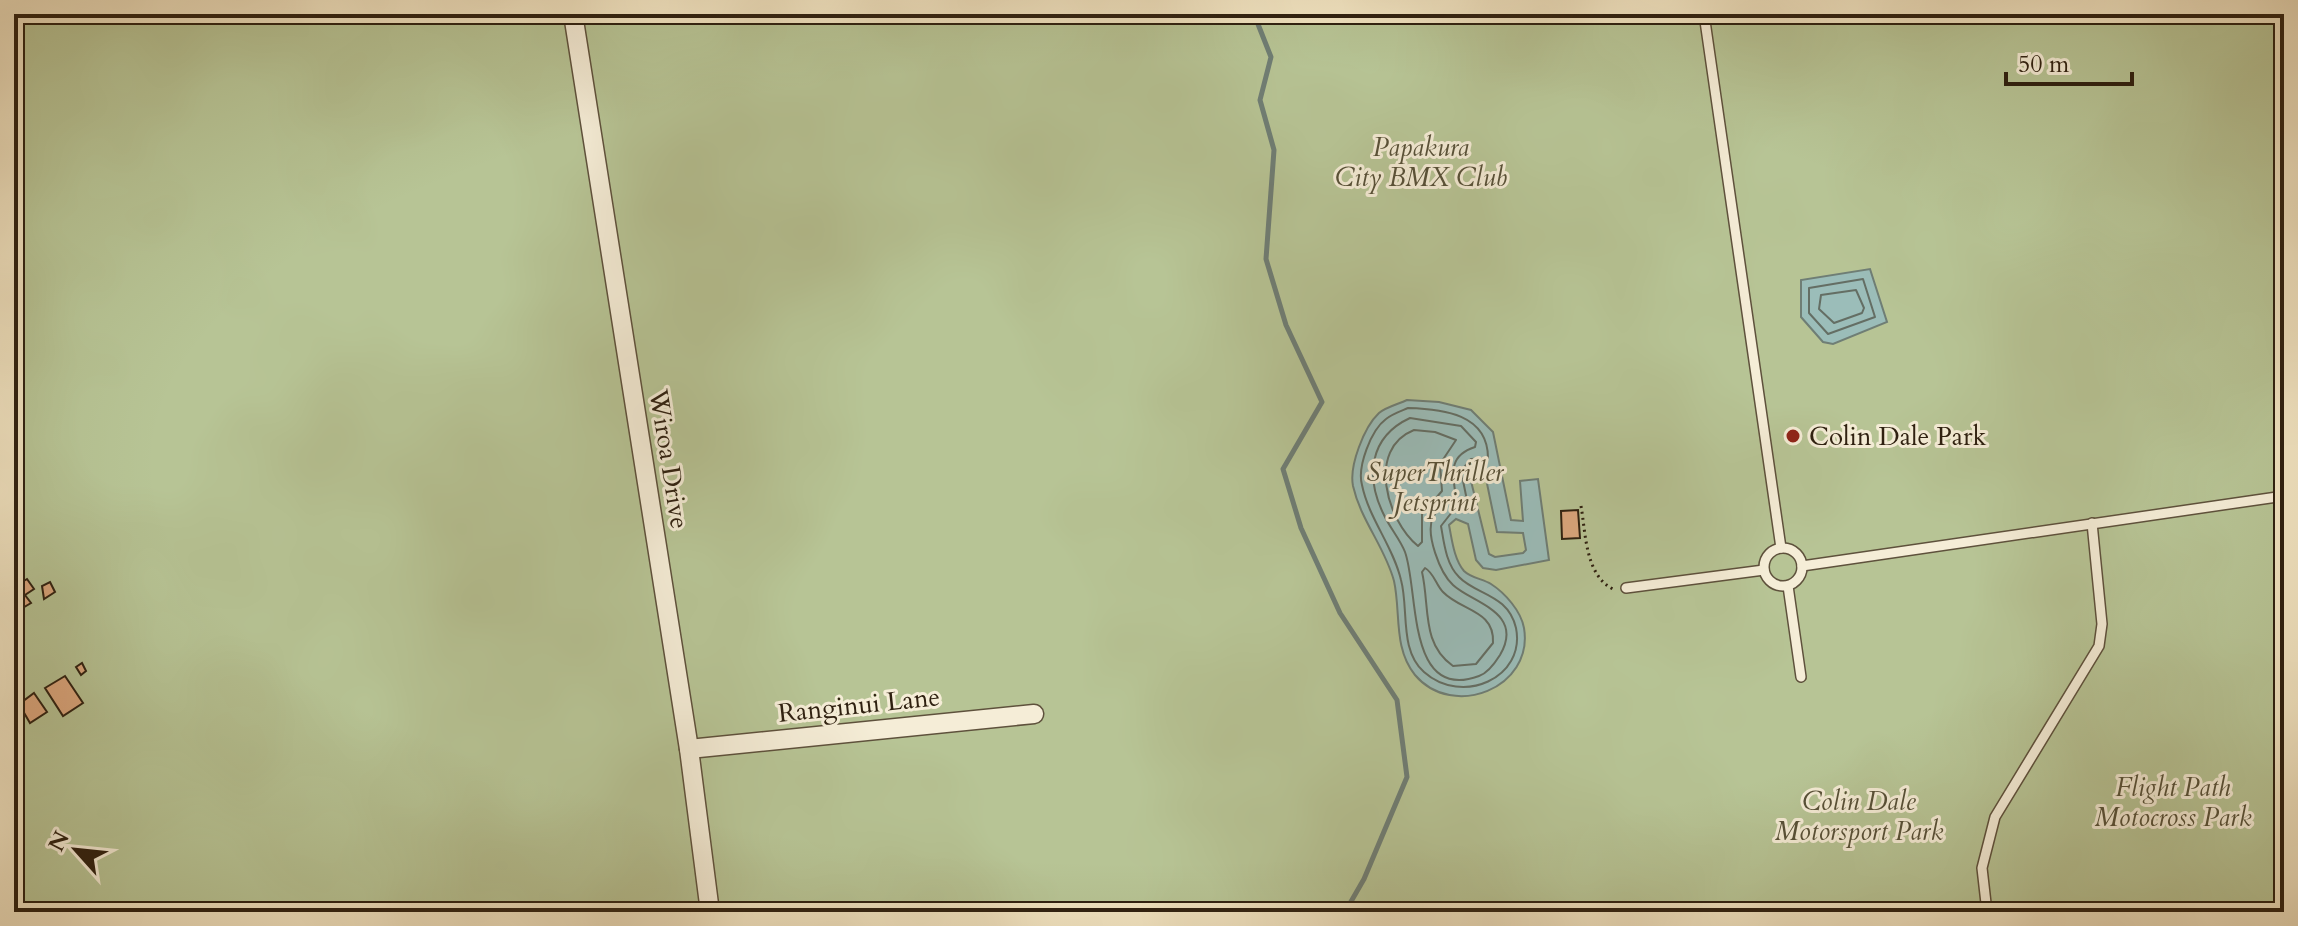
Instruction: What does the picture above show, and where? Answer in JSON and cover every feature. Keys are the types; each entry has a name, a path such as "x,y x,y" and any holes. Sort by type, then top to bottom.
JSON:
{"street":[{"name":"Wiroa Drive","path":"573,14 689,749 710,912"},
{"name":"Ranginui Lane","path":"689,749 1034,714"}],"lane":[{"path":"1704,14 1781,548"},
{"path":"1802,566 2284,496"},
{"path":"1987,912 1982,868 1995,817 2099,646 2102,624 2092,523"},
{"path":"1781,548 1798,554 1802,566 1799,578 1788,586"},
{"path":"1781,548 1766,558 1764,570 1770,581 1788,586"},
{"path":"1626,588 1764,570"},
{"path":"1788,586 1801,677"}],"path":[{"path":"1581,506 1592,568 1602,583 1613,590 1626,588"},
{"path":"14,775 20,786 21,912"}],"green space":[{"path":"14,14 2284,14 2284,912 14,912"}],"water":[{"path":"1870,269 1887,322 1833,344 1823,342 1801,317 1801,280"},
{"path":"1407,400 1439,402 1471,410 1493,432 1511,520 1523,521 1520,481 1538,479 1549,560 1496,570 1483,568 1476,560 1468,524 1456,519 1449,525 1456,555 1464,571 1502,592 1516,609 1524,628 1524,649 1517,667 1504,681 1488,691 1469,696 1449,695 1431,688 1415,675 1408,664 1401,642 1394,581 1353,486 1353,468 1359,447 1373,419 1382,411","holes":["1475,466 1484,469 1497,532 1523,533 1526,550 1523,553 1495,557 1489,554 1469,473"]}],"building":[{"path":"1578,510 1580,538 1562,539 1561,511"},
{"path":"27,579 34,589 25,595 31,603 14,613 14,587"},
{"path":"50,582 55,592 44,599 42,586"},
{"path":"82,663 86,671 81,675 76,667"},
{"path":"65,676 83,703 63,716 45,688"},
{"path":"34,693 47,712 30,723 23,711 19,714 14,708"},
{"path":"53,907 103,907 103,912 53,912"}],"waterway":[{"path":"1254,14 1271,57 1260,100 1274,150 1266,259 1286,325 1322,402 1283,469 1301,528 1340,613 1397,700 1407,777 1364,879 1345,912"}],"place":[{"name":"Colin Dale Park","path":"1793,436"}],"park label":[{"name":"Papakura City BMX Club","path":"1421,162"},
{"name":"SuperThriller Jetsprint","path":"1435,487"},
{"name":"Flight Path Motocross Park","path":"2173,802"},
{"name":"Colin Dale Motorsport Park","path":"1859,816"}]}
